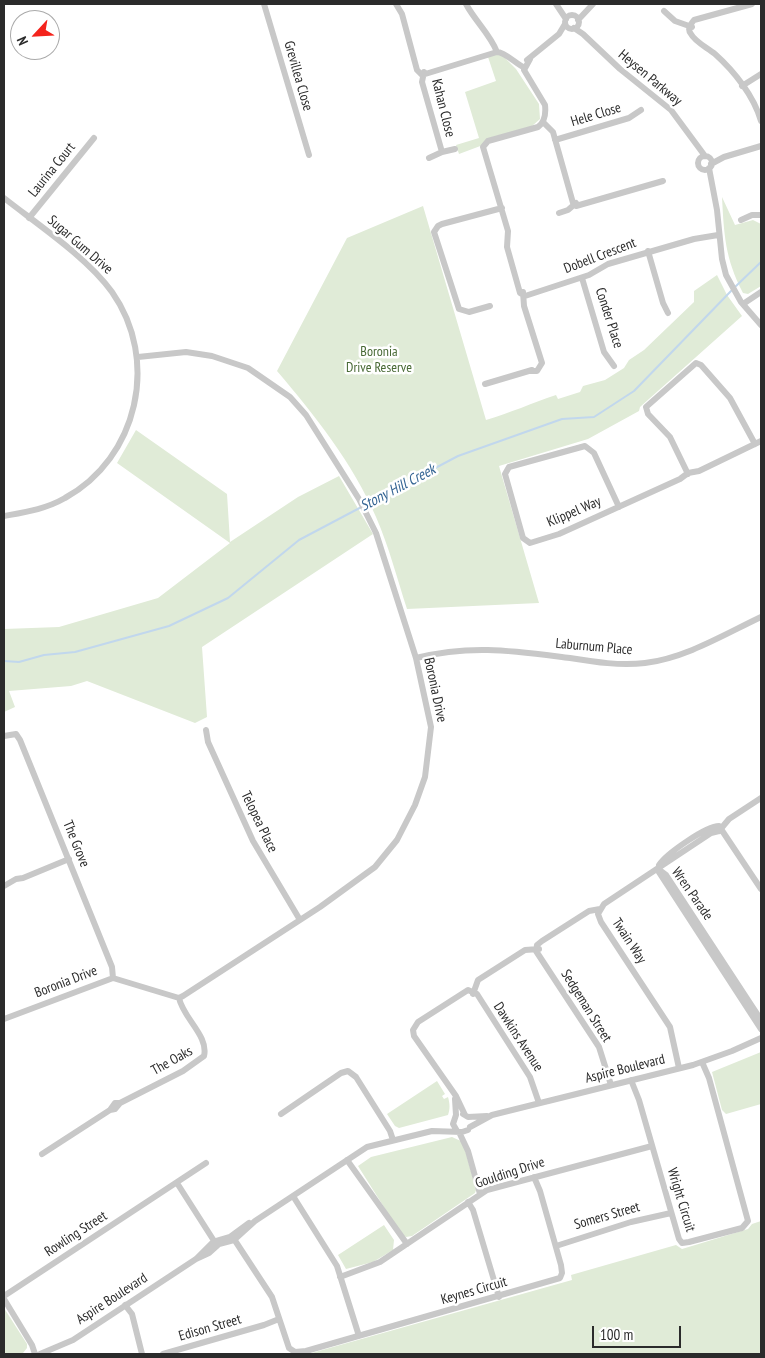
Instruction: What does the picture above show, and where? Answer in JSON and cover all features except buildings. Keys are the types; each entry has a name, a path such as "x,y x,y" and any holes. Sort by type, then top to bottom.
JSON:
{"street":[{"name":"Grevillea Close","path":"264,4 309,155"},
{"path":"396,4 402,14 415,60 423,73 498,52 505,54 515,64 523,67 528,80 545,105 546,112 543,122 538,127 496,140 487,148 488,163 508,231 507,247 523,293 538,354 537,366 529,371 485,384"},
{"path":"466,4 492,39 498,52"},
{"path":"523,67 593,4"},
{"path":"691,27 701,19 752,4"},
{"name":"Heysen Parkway","path":"557,6 620,69 671,110 696,145 706,162 712,183 722,259 729,281 745,306 761,325"},
{"path":"664,11 675,22 691,27"},
{"path":"691,27 691,35 722,61 755,103 761,121"},
{"name":"Kahan Close","path":"423,73 442,152"},
{"path":"742,86 761,74"},
{"name":"Hele Close","path":"555,140 629,118 641,110"},
{"path":"543,122 550,127 575,203"},
{"name":"Laurina Court","path":"29,218 94,138"},
{"path":"706,162 761,146"},
{"name":"Kahan Close","path":"429,158 442,152 456,149"},
{"path":"559,213 568,210 575,203 588,203 663,181"},
{"name":"Sugar Gum Drive","path":"4,198 99,276 112,292 124,312 132,332 138,357 138,393 133,413 117,449 103,468 92,479 64,498 42,508 4,516"},
{"path":"490,306 469,312 459,309 438,240 438,231 448,224 502,208"},
{"path":"741,220 752,215 761,215"},
{"name":"Dobell Crescent","path":"523,293 582,278 608,264 648,251 703,238 719,237"},
{"path":"648,251 663,303 668,313"},
{"name":"Conder Place","path":"582,278 604,352 614,366"},
{"path":"745,306 759,294"},
{"name":"Boronia Drive","path":"4,1019 114,978 180,998 300,920 375,867 397,840 410,817 425,776 431,728 416,658 383,551 370,519 359,499 306,414 290,397 248,368 212,356 186,352 138,357"},
{"path":"696,363 699,363 730,398 756,444 704,468 687,472 670,437 654,419 649,408 655,398 696,363"},
{"name":"Klippel Way","path":"618,507 595,457 588,450 577,449 506,470 505,474 522,531 529,539 541,539 560,534 618,507 676,480 687,472"},
{"name":"Laburnum Place","path":"416,658 444,651 477,648 615,664 645,663 674,656 761,617"},
{"name":"Telopea Place","path":"206,730 208,742 253,841 300,920"},
{"name":"The Grove","path":"4,736 14,733 18,736 112,967 114,978"},
{"path":"761,798 729,819 721,829 761,889"},
{"name":"Twain Way","path":"681,1068 670,1027 601,922 599,911 657,869 664,857 710,828 721,829"},
{"path":"4,886 11,884 16,879 23,878 69,859"},
{"name":"Wren Parade","path":"657,869 666,875 761,1020"},
{"name":"Wren Parade","path":"657,869 761,1029"},
{"path":"468,1151 471,1122 421,1044 417,1029 424,1020 459,997 473,993 478,980 525,950 538,949 539,943 584,914 599,911"},
{"name":"Sedgeman Street","path":"538,949 538,956 599,1048 609,1086"},
{"name":"Dawkins Avenue","path":"473,993 530,1077 538,1104"},
{"name":"The Oaks","path":"42,1154 110,1110 115,1103 120,1103 183,1071 204,1056 205,1045 182,1010 180,998"},
{"name":"Aspire Boulevard","path":"467,1116 492,1115 681,1068 704,1061 761,1038"},
{"name":"Wright Circuit","path":"634,1080 679,1239 684,1243 742,1228 748,1223 704,1061"},
{"path":"281,1114 335,1078 347,1075 358,1083 385,1124 390,1141"},
{"path":"453,1093 453,1124 468,1151 476,1180 482,1193"},
{"path":"178,1185 215,1243 234,1238 240,1227 255,1221 367,1147 432,1130 460,1115 467,1116"},
{"name":"Aspire Boulevard","path":"469,1128 492,1115"},
{"path":"432,1130 458,1131 469,1128"},
{"name":"Goulding Drive","path":"340,1274 377,1264 482,1193 652,1144"},
{"path":"349,1159 405,1245"},
{"name":"Rowling Street","path":"4,1297 163,1192 178,1185 190,1174 206,1164"},
{"name":"Keynes Circuit","path":"285,1340 293,1351 304,1353 560,1278 562,1270 536,1177"},
{"path":"291,1197 340,1274 358,1337"},
{"path":"466,1203 474,1218 497,1297"},
{"name":"Somers Street","path":"555,1244 671,1211"},
{"path":"234,1238 272,1297 286,1348 290,1354"},
{"name":"Aspire Boulevard","path":"40,1354 73,1340 198,1258 215,1243"},
{"path":"4,1297 6,1308 28,1340 34,1354"},
{"path":"124,1306 133,1322 142,1354"},
{"name":"Edison Street","path":"163,1354 280,1321"},
{"path":"28,1340 30,1354"}],"green space":[{"path":"500,53 516,69 539,104 540,119 531,127 459,154 456,145 479,138 465,92 496,81 488,57"},
{"path":"722,197 735,225 753,220 761,224 761,286 748,294 743,293 732,269 726,246"},
{"name":"Boronia Drive Reserve","path":"423,206 486,420 556,395 558,399 580,392 583,386 605,380 624,368 629,360 644,350 694,302 694,291 717,275 727,295 742,316 640,407 639,411 588,439 499,466 539,603 407,609 381,528 356,477 306,405 277,371 347,238"},
{"path":"136,430 227,494 230,542 298,497 339,476 373,534 202,647 207,717 195,723 87,681 71,686 9,691 15,707 4,712 4,629 59,627 158,598 230,543 117,463"},
{"path":"761,1052 761,1104 726,1114 722,1110 712,1072"},
{"path":"437,1081 445,1094 442,1096 444,1099 448,1097 450,1106 448,1115 399,1128 395,1126 387,1114"},
{"path":"452,1137 463,1142 476,1190 475,1193 412,1236 406,1237 401,1234 358,1166 371,1157"},
{"path":"761,1221 761,1354 308,1354 572,1280 571,1275 676,1245 682,1249 748,1229 752,1224"},
{"path":"384,1225 394,1240 393,1250 373,1262 346,1269 338,1255"},
{"path":"4,1308 27,1344 27,1348 23,1353 4,1353"}],"waterway":[{"name":"Stony Hill Creek","path":"735,287 761,262"},
{"name":"Stony Hill Creek","path":"4,661 19,662 44,655 75,652 169,626 228,598 299,540 458,456 562,419 594,417 634,391 732,290"}]}
